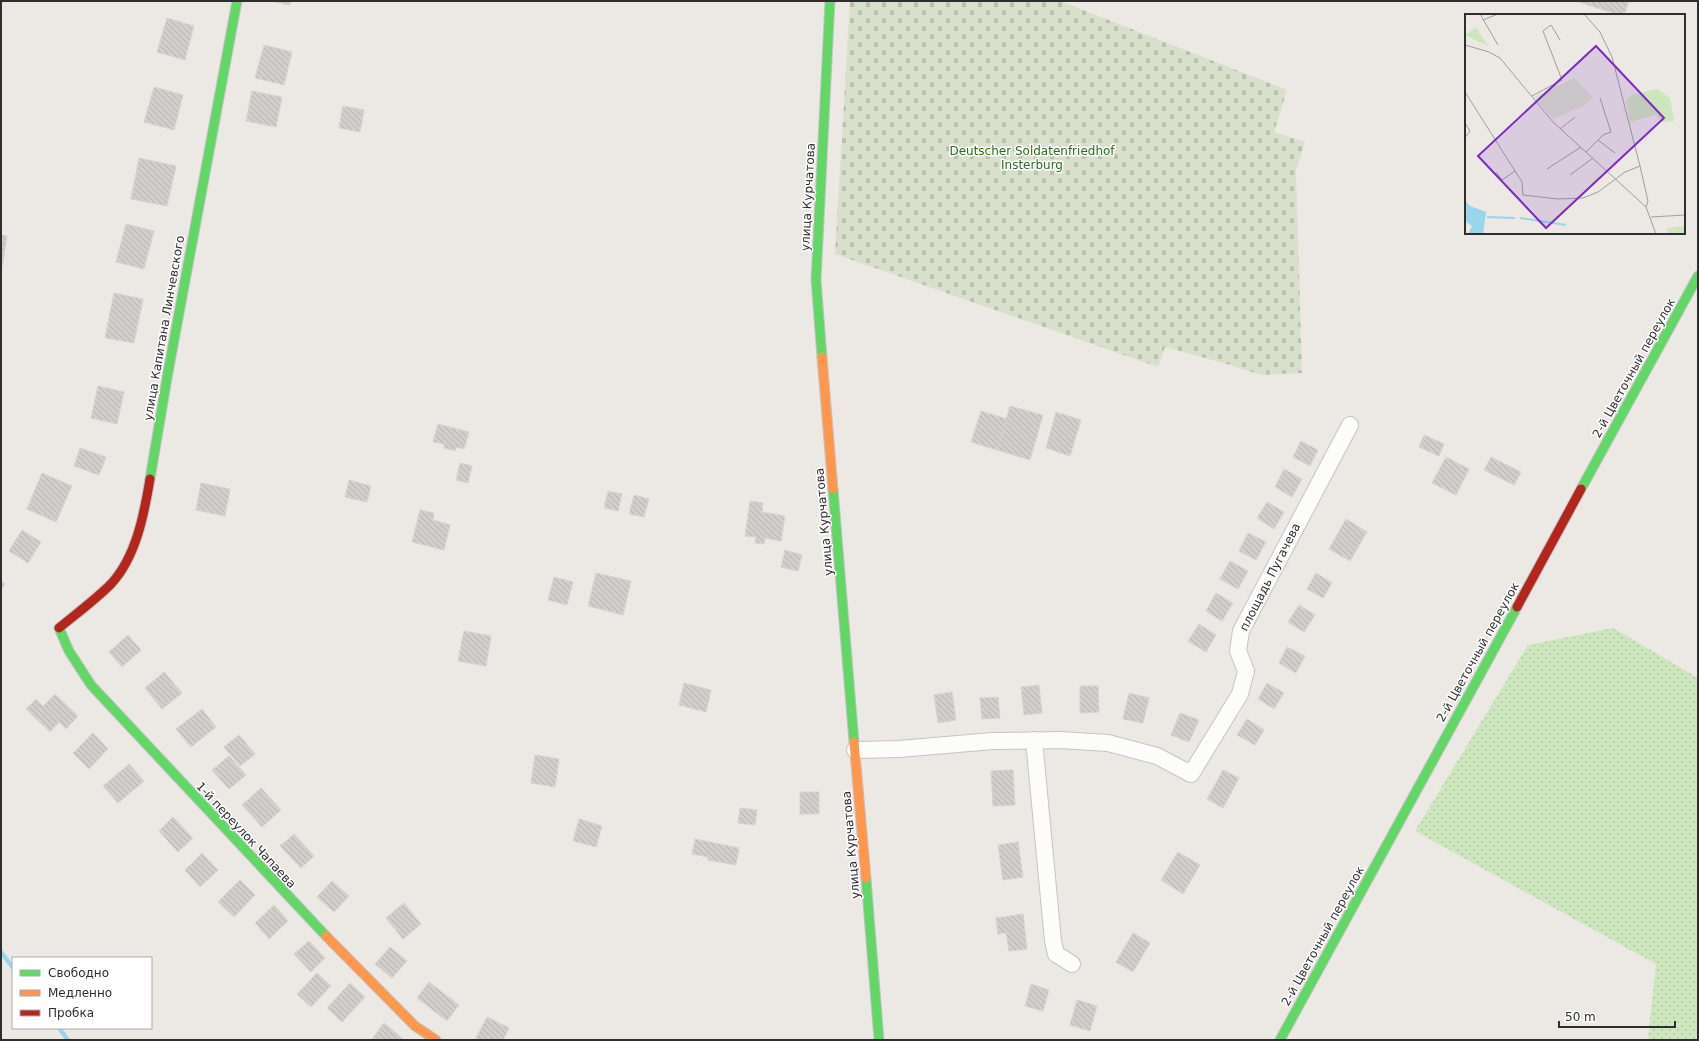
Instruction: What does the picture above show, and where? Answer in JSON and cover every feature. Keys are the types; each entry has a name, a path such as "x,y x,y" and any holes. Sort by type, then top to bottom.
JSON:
{"street":[{"name":"улица Капитана Линчевского","path":"58,629 112,584 131,554 145,511 167,378 237,1"},
{"name":"улица Курчатова","path":"830,1 816,280 879,1040"},
{"name":"2-й Цветочный переулок","path":"1280,1040 1698,276"},
{"name":"площадь Пугачева","path":"1034,740 1108,742 1157,756 1190,774 1240,694 1246,671 1238,651 1241,631 1350,425"},
{"name":"1-й переулок Чапаева","path":"58,629 69,651 91,685 117,714 301,911 415,1026 436,1040"},
{"path":"855,750 899,749 993,741 1034,740 1053,941 1056,954 1072,964"}],"green space":[{"name":"Deutscher Soldatenfriedhof Insterburg","path":"850,1 1060,1 1287,90 1274,132 1305,142 1296,171 1302,373 1261,375 1165,347 1158,367 835,254"},
{"path":"1613,628 1698,678 1698,1040 1648,1040 1656,964 1415,831 1528,645"}],"building":[{"path":"270,1 291,1 290,5"},
{"path":"1576,1 1629,1 1624,14 1616,14"},
{"path":"167,18 194,26 185,60 157,52"},
{"path":"264,45 292,52 284,85 255,78"},
{"path":"154,87 183,95 174,130 144,122"},
{"path":"252,91 282,97 276,127 246,121"},
{"path":"343,106 364,110 360,132 339,128"},
{"path":"139,158 176,166 167,206 131,199"},
{"path":"126,224 154,231 144,269 116,262"},
{"path":"1,235 7,236 1,275"},
{"path":"114,293 143,299 134,343 105,338"},
{"path":"98,386 124,392 117,424 91,418"},
{"path":"1010,406 1043,415 1030,460 997,450"},
{"path":"981,411 1007,419 997,450 971,442"},
{"path":"1056,412 1081,420 1070,456 1046,448"},
{"path":"438,424 469,432 464,449 456,447 455,451 444,448 444,444 433,442"},
{"path":"1424,435 1444,444 1439,456 1419,447"},
{"path":"1301,441 1318,450 1310,466 1293,457"},
{"path":"80,448 106,457 99,475 74,466"},
{"path":"1446,457 1469,469 1456,495 1432,483"},
{"path":"1491,457 1521,472 1514,485 1484,470"},
{"path":"460,463 472,466 468,483 456,480"},
{"path":"1284,469 1302,479 1292,497 1275,487"},
{"path":"42,473 72,486 56,522 27,509"},
{"path":"349,480 371,486 367,502 345,497"},
{"path":"201,483 230,489 225,516 196,510"},
{"path":"608,491 622,494 618,511 604,508"},
{"path":"634,495 649,499 644,517 629,514"},
{"path":"750,501 763,503 762,512 785,516 781,541 765,538 764,544 755,543 756,537 745,536"},
{"path":"1267,502 1284,512 1274,529 1257,518"},
{"path":"420,510 434,513 433,520 450,525 444,550 412,542"},
{"path":"1346,519 1367,532 1350,561 1329,549"},
{"path":"22,530 41,542 28,563 9,551"},
{"path":"1248,533 1266,542 1256,560 1239,551"},
{"path":"785,550 802,555 798,571 781,567"},
{"path":"1230,561 1248,571 1238,589 1220,579"},
{"path":"596,573 631,581 623,615 588,606"},
{"path":"1316,573 1332,583 1323,598 1307,589"},
{"path":"554,577 573,582 567,605 548,600"},
{"path":"1,581 5,584 1,589"},
{"path":"1216,593 1233,603 1222,621 1206,611"},
{"path":"1299,605 1315,615 1304,632 1288,622"},
{"path":"1199,624 1216,635 1206,652 1188,641"},
{"path":"464,631 491,636 486,666 458,661"},
{"path":"128,635 141,650 122,667 109,652"},
{"path":"1287,647 1305,656 1296,673 1279,663"},
{"path":"164,672 182,693 162,709 145,688"},
{"path":"684,683 711,690 706,712 679,705"},
{"path":"1267,683 1284,693 1274,709 1258,699"},
{"path":"1039,685 1042,713 1024,715 1021,687"},
{"path":"1080,686 1098,686 1099,712 1080,713"},
{"path":"952,692 956,720 938,723 934,695"},
{"path":"1129,693 1149,698 1143,723 1123,719"},
{"path":"55,694 78,716 66,729 59,722 50,732 26,709 36,699 43,706"},
{"path":"998,697 1000,718 982,719 980,698"},
{"path":"202,709 216,727 191,747 176,729"},
{"path":"1180,713 1199,720 1189,742 1171,735"},
{"path":"1247,719 1264,730 1255,745 1237,735"},
{"path":"93,733 108,749 89,769 73,753"},
{"path":"239,735 255,754 240,766 224,747"},
{"path":"535,755 559,759 555,787 531,783"},
{"path":"229,756 246,775 229,789 212,770"},
{"path":"129,764 144,781 118,803 103,786"},
{"path":"1013,770 1015,805 993,806 991,771"},
{"path":"1223,770 1239,778 1223,808 1207,799"},
{"path":"261,788 281,810 262,827 242,805"},
{"path":"800,792 819,792 819,814 800,814"},
{"path":"740,808 757,810 755,825 738,823"},
{"path":"173,817 193,838 178,852 159,831"},
{"path":"579,819 602,826 596,847 573,841"},
{"path":"294,834 314,856 301,868 280,846"},
{"path":"695,839 739,848 736,865 708,860 708,857 692,854"},
{"path":"1018,842 1023,877 1003,880 998,845"},
{"path":"1178,852 1200,865 1183,894 1161,880"},
{"path":"202,853 218,870 200,887 185,870"},
{"path":"240,880 255,895 234,917 218,902"},
{"path":"332,881 349,896 334,912 317,897"},
{"path":"404,903 421,924 403,939 386,918"},
{"path":"274,905 288,921 269,939 255,923"},
{"path":"1023,914 1027,949 1009,951 1006,933 998,934 996,918"},
{"path":"1133,933 1150,943 1133,972 1116,962"},
{"path":"309,941 325,958 311,972 294,954"},
{"path":"390,947 407,961 392,978 375,964"},
{"path":"317,973 331,986 311,1007 297,994"},
{"path":"429,982 459,1005 447,1021 417,998"},
{"path":"350,983 365,997 342,1022 327,1008"},
{"path":"1031,984 1049,990 1043,1011 1025,1006"},
{"path":"1077,1000 1097,1006 1090,1031 1070,1025"},
{"path":"487,1017 509,1028 503,1040 475,1040"},
{"path":"384,1023 403,1039 372,1039"}],"waterway":[{"path":"1,952 12,967"},
{"path":"60,1029 68,1040"}],"traffic: fast":[{"path":"150,479 167,378 237,1"},
{"path":"822,357 816,280 830,1"},
{"path":"1581,489 1698,276"},
{"path":"833,489 854,742"},
{"path":"1280,1040 1517,607"},
{"path":"59,628 69,651 91,685 326,936"},
{"path":"866,878 879,1040"}],"traffic: slow":[{"path":"822,357 833,489"},
{"path":"854,742 866,878"},
{"path":"326,936 415,1026 436,1040"}],"traffic: jam":[{"path":"59,628 99,596 120,573 138,535 150,479"},
{"path":"1517,607 1581,489"}]}
